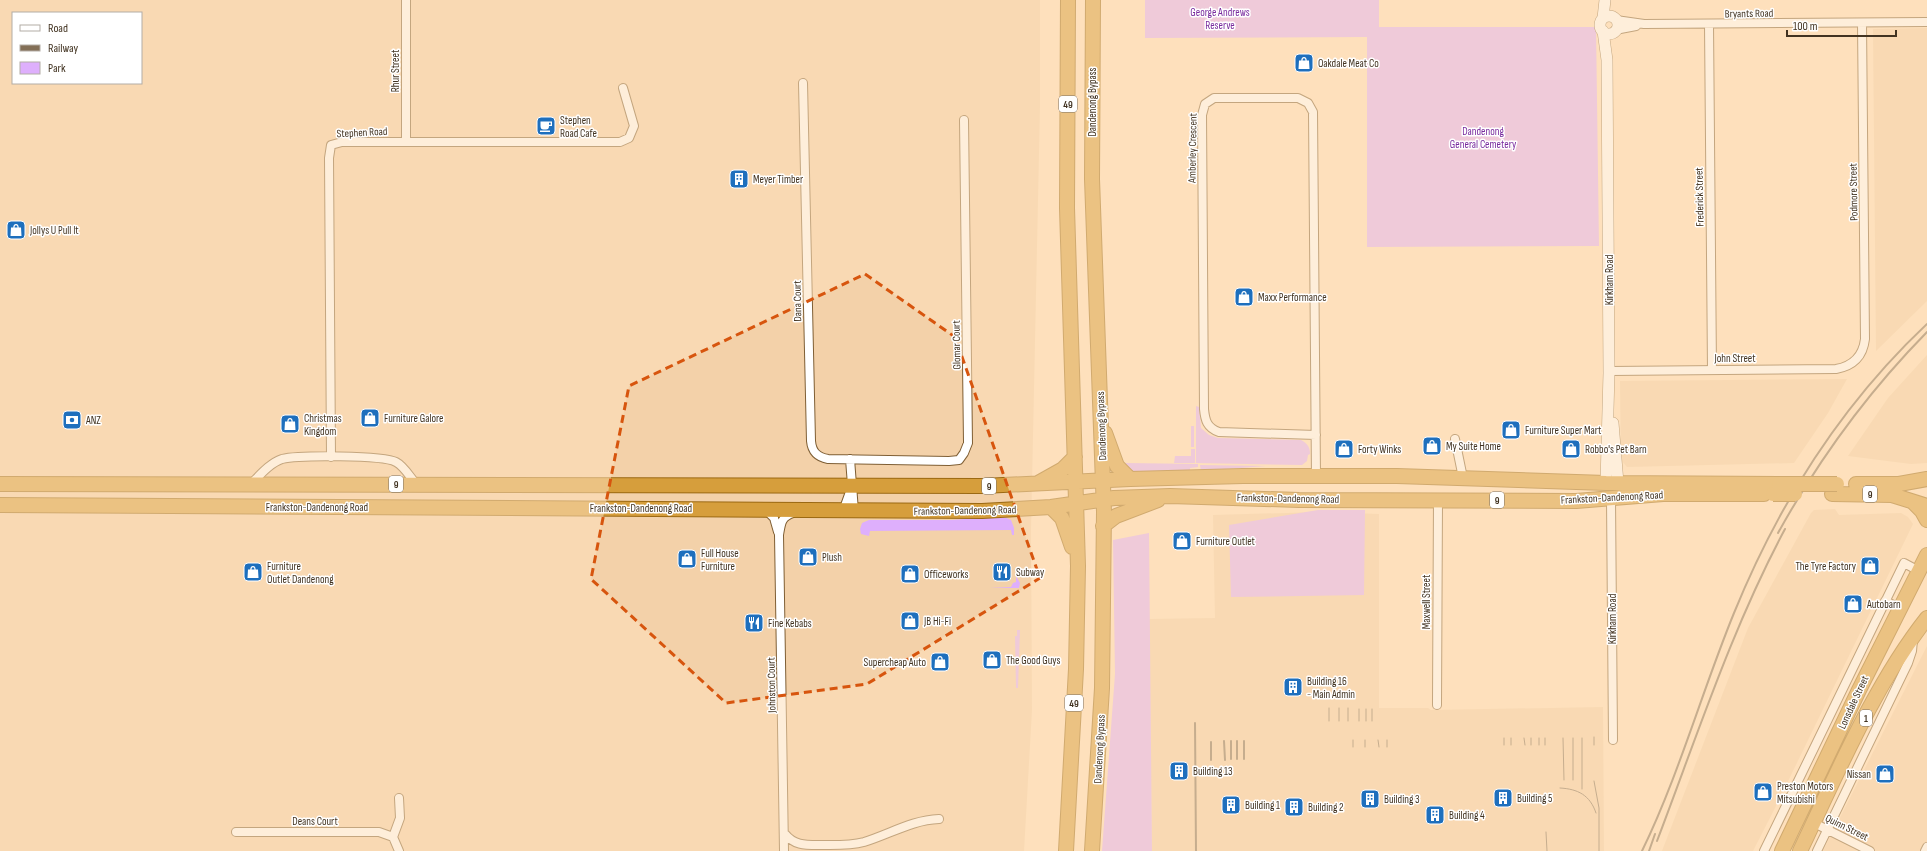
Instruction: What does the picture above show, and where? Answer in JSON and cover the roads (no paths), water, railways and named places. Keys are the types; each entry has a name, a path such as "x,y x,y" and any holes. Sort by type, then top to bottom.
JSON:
{"highway":[{"name":"49","path":"1066,851 1075,685 1078,566 1067,208 1068,0"},
{"name":"Dandenong Bypass","path":"1092,851 1102,688 1104,500 1096,334 1092,179 1093,0"},
{"path":"1101,423 1117,466 1130,479"},
{"path":"1036,484 1063,469 1075,458"},
{"path":"1316,477 1316,500"},
{"name":"Frankston-Dandenong Road","path":"0,484 983,486 1130,479 1316,477 1463,478 1776,489 1834,489 1899,484 1927,479"},
{"path":"1438,478 1438,500"},
{"name":"Kirkham Road","path":"1610,499 1612,483"},
{"path":"31,484 32,505"},
{"path":"251,484 251,507"},
{"path":"416,484 416,507"},
{"path":"1899,484 1927,489"},
{"path":"584,508 585,485"},
{"name":"Frankston-Dandenong Road","path":"0,505 982,511 1051,507 1104,500 1170,496 1316,500 1576,501 1663,494 1776,489"},
{"name":"Frankston-Dandenong Road","path":"1834,489 1892,494 1927,506"},
{"path":"1103,526 1116,516 1170,496"},
{"path":"1908,499 1920,509 1927,520"},
{"path":"1051,507 1062,518 1066,525 1078,566"},
{"name":"Lonsdale Street","path":"1782,851 1800,817 1859,690 1927,555"},
{"name":"Lonsdale Street","path":"1800,851 1889,674 1927,618"},
{"path":"1800,817 1814,823"}],"street":[{"name":"Rhur Street","path":"406,0 406,141"},
{"name":"Kirkham Road","path":"1605,0 1610,25"},
{"name":"Kirkham Road","path":"1608,0 1610,25 1607,60 1609,372 1612,483"},
{"name":"Bryants Road","path":"1610,25 1927,22"},
{"name":"Podmore Street","path":"1858,358 1862,352 1865,339 1862,23"},
{"name":"Frederick Street","path":"1709,24 1712,370"},
{"name":"Dana Court","path":"803,83 812,448 820,458 850,459"},
{"name":"Stephen Road","path":"331,457 329,158 331,145 342,142 406,141 620,142 629,138 634,126 624,88"},
{"name":"Amberley Crescent","path":"1316,435 1219,432 1212,429 1206,421 1204,408 1202,115 1205,104 1214,98 1295,97 1305,101 1312,109 1316,435 1316,477"},
{"name":"Glomar Court","path":"850,459 949,462 958,460 964,453 968,443 964,120"},
{"name":"John Street","path":"1609,372 1836,369 1848,366 1858,358"},
{"path":"1455,439 1463,478"},
{"path":"251,484 269,467 282,460 331,457 391,460 401,466 416,484"},
{"path":"849,511 851,486 850,459"},
{"name":"Kirkham Road","path":"1610,499 1613,740"},
{"name":"Maxwell Street","path":"1437,705 1438,500"},
{"name":"Johnston Court","path":"765,509 774,518 779,535 784,851"},
{"name":"Johnston Court","path":"779,535 784,517 803,510"},
{"name":"Lonsdale Street","path":"1764,851 1884,601 1904,563 1919,571"},
{"path":"1884,601 1900,608"},
{"name":"Lonsdale Street","path":"1817,851 1908,663 1912,651 1913,637"},
{"path":"399,798 400,818 393,837 399,851"},
{"path":"1785,809 1800,817"},
{"path":"784,834 790,840 799,845 849,845 864,842 909,824 926,819 939,819"},
{"name":"Quinn Street","path":"1814,823 1870,851"},
{"name":"Deans Court","path":"236,832 379,832 393,837"},
{"path":"1925,851 1927,847"}],"tram line":[{"path":"1329,708 1329,721"},
{"path":"1339,708 1339,721"},
{"path":"1348,708 1348,721"},
{"path":"1359,709 1359,721"},
{"path":"1366,709 1366,721"},
{"path":"1372,709 1372,721"},
{"path":"1594,737 1594,745"},
{"path":"1504,738 1504,745"},
{"path":"1511,738 1511,745"},
{"path":"1524,738 1525,745"},
{"path":"1531,738 1531,745"},
{"path":"1539,738 1539,745"},
{"path":"1545,738 1545,745"},
{"path":"1563,738 1564,780"},
{"path":"1573,738 1573,780"},
{"path":"1582,738 1582,789"},
{"path":"1353,740 1353,747"},
{"path":"1365,740 1365,747"},
{"path":"1378,740 1379,747"},
{"path":"1387,740 1387,747"},
{"path":"1594,781 1599,808 1599,851"},
{"path":"1560,788 1572,790 1587,797 1596,813"},
{"path":"1546,832 1547,851"}],"railway":[{"path":"1642,851 1679,763 1734,613 1751,573 1792,495 1840,422 1896,355 1927,324"},
{"path":"1778,533 1810,479 1846,427 1885,378 1927,332"},
{"path":"1657,841 1716,683 1748,605 1785,529"},
{"path":"1195,723 1196,851"},
{"path":"1224,741 1225,760"},
{"path":"1231,741 1231,759"},
{"path":"1237,741 1237,759"},
{"path":"1244,741 1244,759"},
{"path":"1211,742 1211,760"},
{"path":"1649,851 1655,834"}],"place":[{"name":"Oakdale Meat Co","path":"1304,63"},
{"name":"Stephen Road Cafe","path":"546,126"},
{"name":"Meyer Timber","path":"739,179"},
{"name":"Jollys U Pull It","path":"16,230"},
{"name":"Maxx Performance","path":"1244,297"},
{"name":"Furniture Galore","path":"370,418"},
{"name":"ANZ","path":"72,420"},
{"name":"Christmas Kingdom","path":"290,424"},
{"name":"Furniture Super Mart","path":"1511,430"},
{"name":"My Suite Home","path":"1432,446"},
{"name":"Forty Winks","path":"1344,449"},
{"name":"Robbo's Pet Barn","path":"1571,449"},
{"name":"Furniture Outlet","path":"1182,541"},
{"name":"Plush","path":"808,557"},
{"name":"Full House Furniture","path":"687,559"},
{"name":"The Tyre Factory","path":"1870,566"},
{"name":"Furniture Outlet Dandenong","path":"253,572"},
{"name":"Subway","path":"1002,572"},
{"name":"Officeworks","path":"910,574"},
{"name":"Autobarn","path":"1853,604"},
{"name":"JB Hi-Fi","path":"910,621"},
{"name":"Fine Kebabs","path":"754,623"},
{"name":"The Good Guys","path":"992,660"},
{"name":"Supercheap Auto","path":"940,662"},
{"name":"Building 16 - Main Admin","path":"1293,687"},
{"name":"Building 13","path":"1179,771"},
{"name":"Nissan","path":"1885,774"},
{"name":"Preston Motors Mitsubishi","path":"1763,792"},
{"name":"Building 5","path":"1503,798"},
{"name":"Building 3","path":"1370,799"},
{"name":"Building 1","path":"1231,805"},
{"name":"Building 2","path":"1294,807"},
{"name":"Building 4","path":"1435,815"}],"park label":[{"name":"George Andrews Reserve","path":"1220,18"},
{"name":"Dandenong General Cemetery","path":"1483,137"}]}
